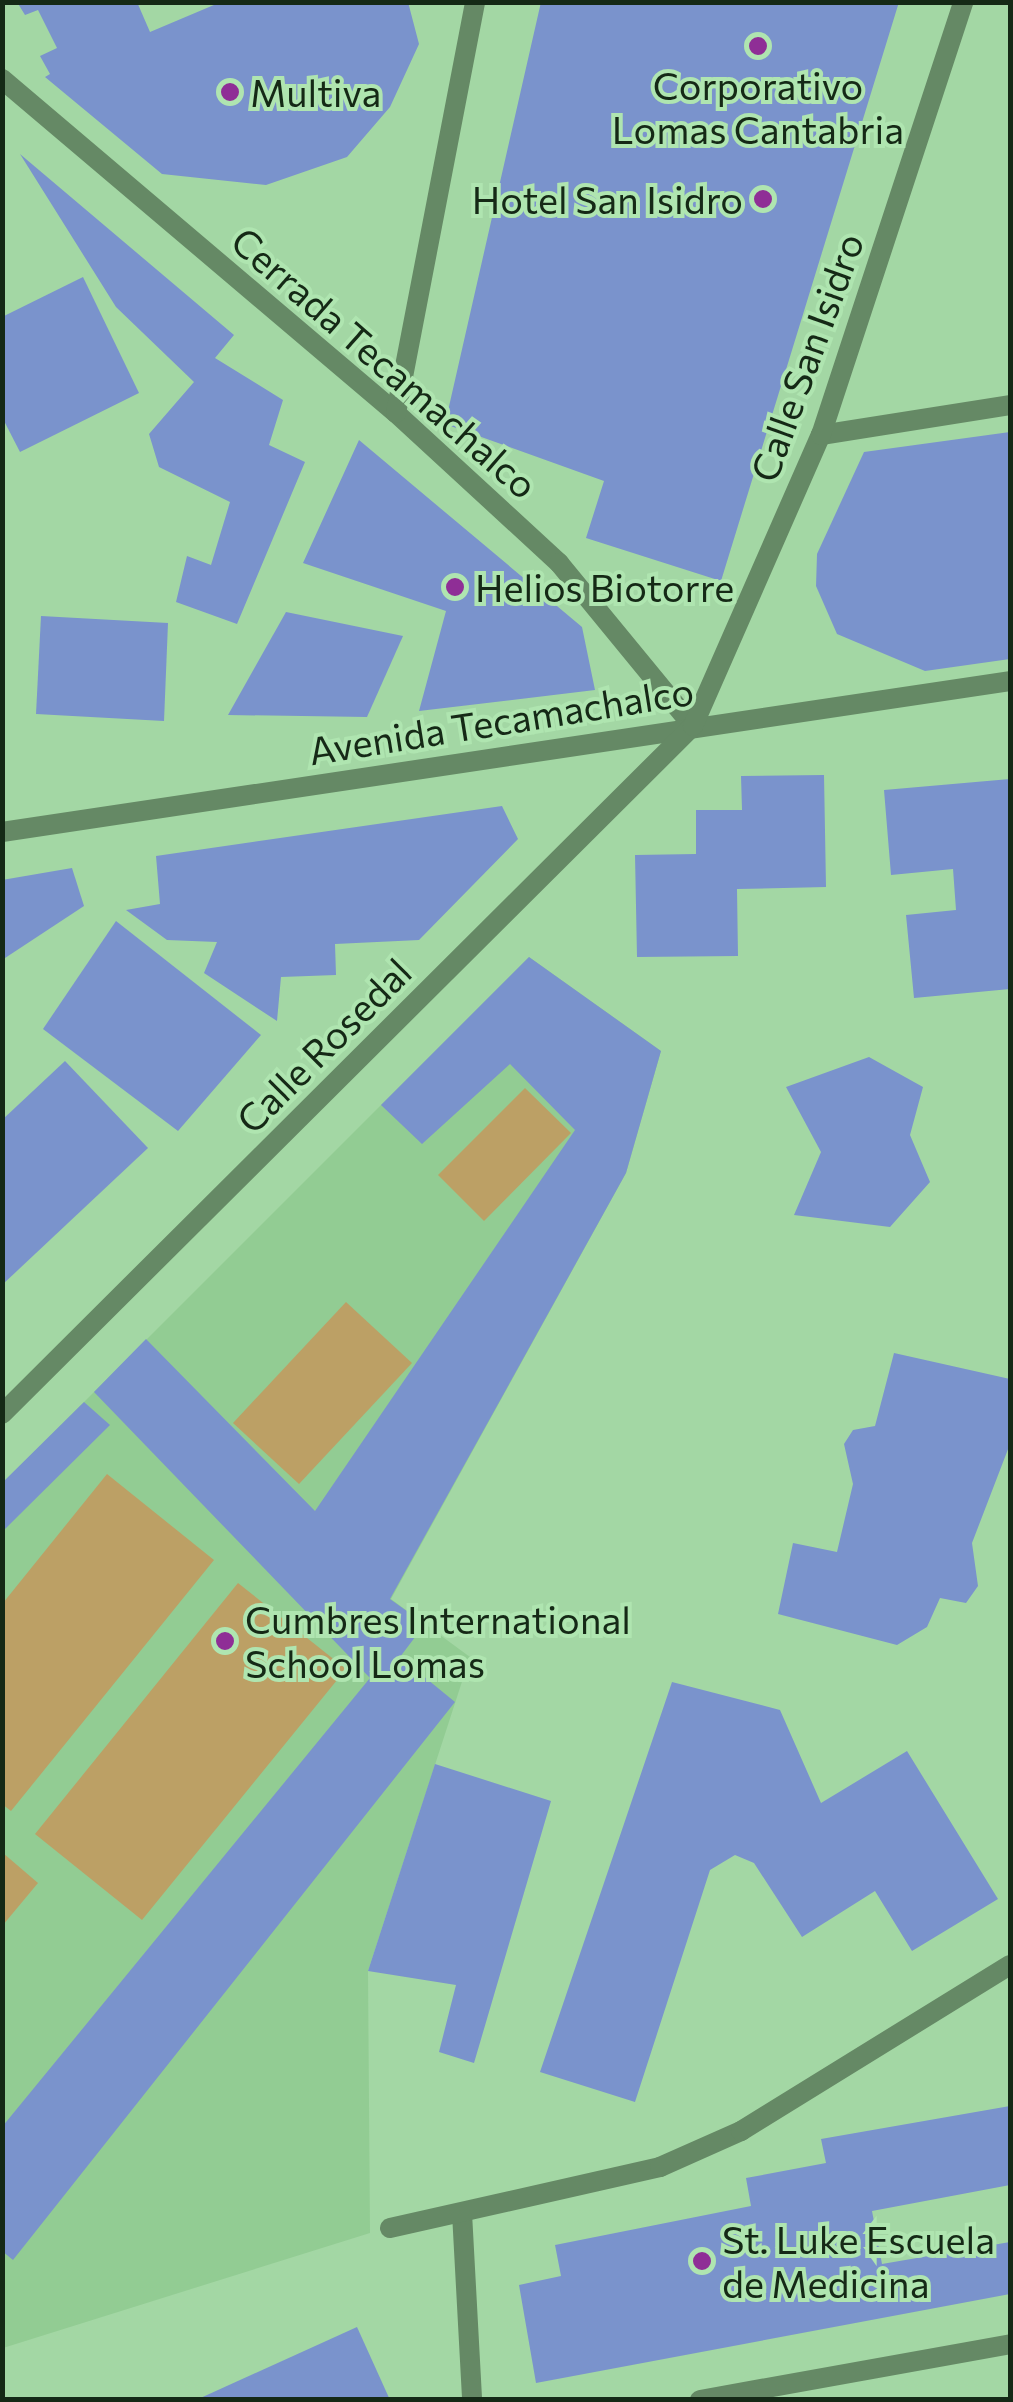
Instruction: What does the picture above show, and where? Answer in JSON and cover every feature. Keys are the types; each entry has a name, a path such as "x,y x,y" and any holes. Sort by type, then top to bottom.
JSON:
{"street":[{"path":"396,413 475,2"},
{"name":"Calle San Isidro","path":"693,726 821,435 963,2"},
{"name":"Cerrada Tecamachalco","path":"2,79 396,413 559,563 693,726"},
{"path":"821,435 1010,405"},
{"name":"Avenida Tecamachalco","path":"2,832 693,726 1010,682"},
{"name":"Calle Rosedal","path":"2,1414 693,726"},
{"path":"390,2228 660,2167 742,2130 1010,1965"},
{"path":"462,2213 472,2400"},
{"path":"700,2400 1010,2344"}],"shaded area":[{"name":"Cumbres International School Lomas","path":"529,957 661,1051 626,1173 391,1599 470,1657 368,1971 370,2233 3,2348 3,1483"},
{"path":"525,1088 571,1133 484,1221 438,1175"},
{"path":"346,1302 412,1363 299,1484 233,1423"},
{"path":"107,1474 214,1560 11,1811 2,1804 3,1603"},
{"path":"238,1583 346,1669 142,1920 35,1834"},
{"path":"3,1853 38,1883 3,1925"}],"building":[{"name":"Multiva","path":"17,2 137,2 150,32 221,2 408,2 419,44 390,107 347,157 266,185 162,174 45,77 50,74 40,56 57,48 38,10 25,15"},
{"path":"541,2 899,2 721,581 586,538 604,481 445,424"},
{"path":"20,154 234,335 215,358 283,400 269,445 305,462 237,624 176,602 187,556 211,565 230,502 159,467 149,434 194,382 116,307"},
{"path":"83,277 139,393 20,452 2,417 2,317"},
{"path":"1010,432 1010,659 925,671 837,634 816,586 817,554 864,452"},
{"name":"Helios Biotorre","path":"359,440 582,627 595,690 419,711 446,611 303,563"},
{"path":"286,612 403,636 367,717 228,715"},
{"path":"41,616 168,623 164,721 36,714"},
{"path":"824,775 826,887 737,889 738,956 637,957 635,855 696,854 696,810 742,810 741,776"},
{"path":"1010,779 1010,989 914,998 906,915 956,910 953,869 891,875 884,790"},
{"path":"502,806 518,839 419,940 335,944 336,975 281,977 277,1021 204,973 217,942 167,940 126,910 160,904 156,856"},
{"path":"72,868 84,906 2,960 2,880"},
{"path":"116,921 261,1035 178,1131 43,1029"},
{"path":"529,957 661,1051 626,1173 390,1599 425,1624 400,1657 455,1702 13,2260 2,2251 2,2127 370,1678 94,1392 146,1339 315,1511 575,1130 510,1064 422,1144 381,1105"},
{"path":"869,1057 923,1087 910,1135 930,1182 890,1227 794,1215 821,1152 786,1087"},
{"path":"65,1061 148,1148 2,1285 2,1120"},
{"path":"894,1353 1010,1379 1010,1444 972,1543 978,1586 966,1603 940,1598 927,1627 897,1645 778,1614 793,1543 837,1552 853,1484 844,1444 853,1430 875,1426"},
{"path":"84,1402 110,1425 2,1532 2,1483"},
{"path":"672,1682 780,1710 821,1803 907,1751 998,1899 912,1951 875,1891 802,1937 754,1863 735,1855 710,1870 635,2102 540,2072"},
{"path":"435,1764 551,1801 474,2063 439,2052 456,1985 368,1971"},
{"name":"St. Luke Escuela de Medicina","path":"1010,2106 1010,2185 872,2211 882,2264 1010,2242 1010,2294 536,2383 519,2285 561,2276 555,2245 751,2206 746,2178 826,2163 821,2139"},
{"path":"357,2327 390,2400 196,2400"}],"place":[{"name":"Corporativo Lomas Cantabria","path":"758,46"},
{"name":"Multiva","path":"230,92"},
{"name":"Hotel San Isidro","path":"763,199"},
{"name":"Helios Biotorre","path":"455,587"},
{"name":"Cumbres International School Lomas","path":"225,1641"},
{"name":"St. Luke Escuela de Medicina","path":"702,2261"}]}
